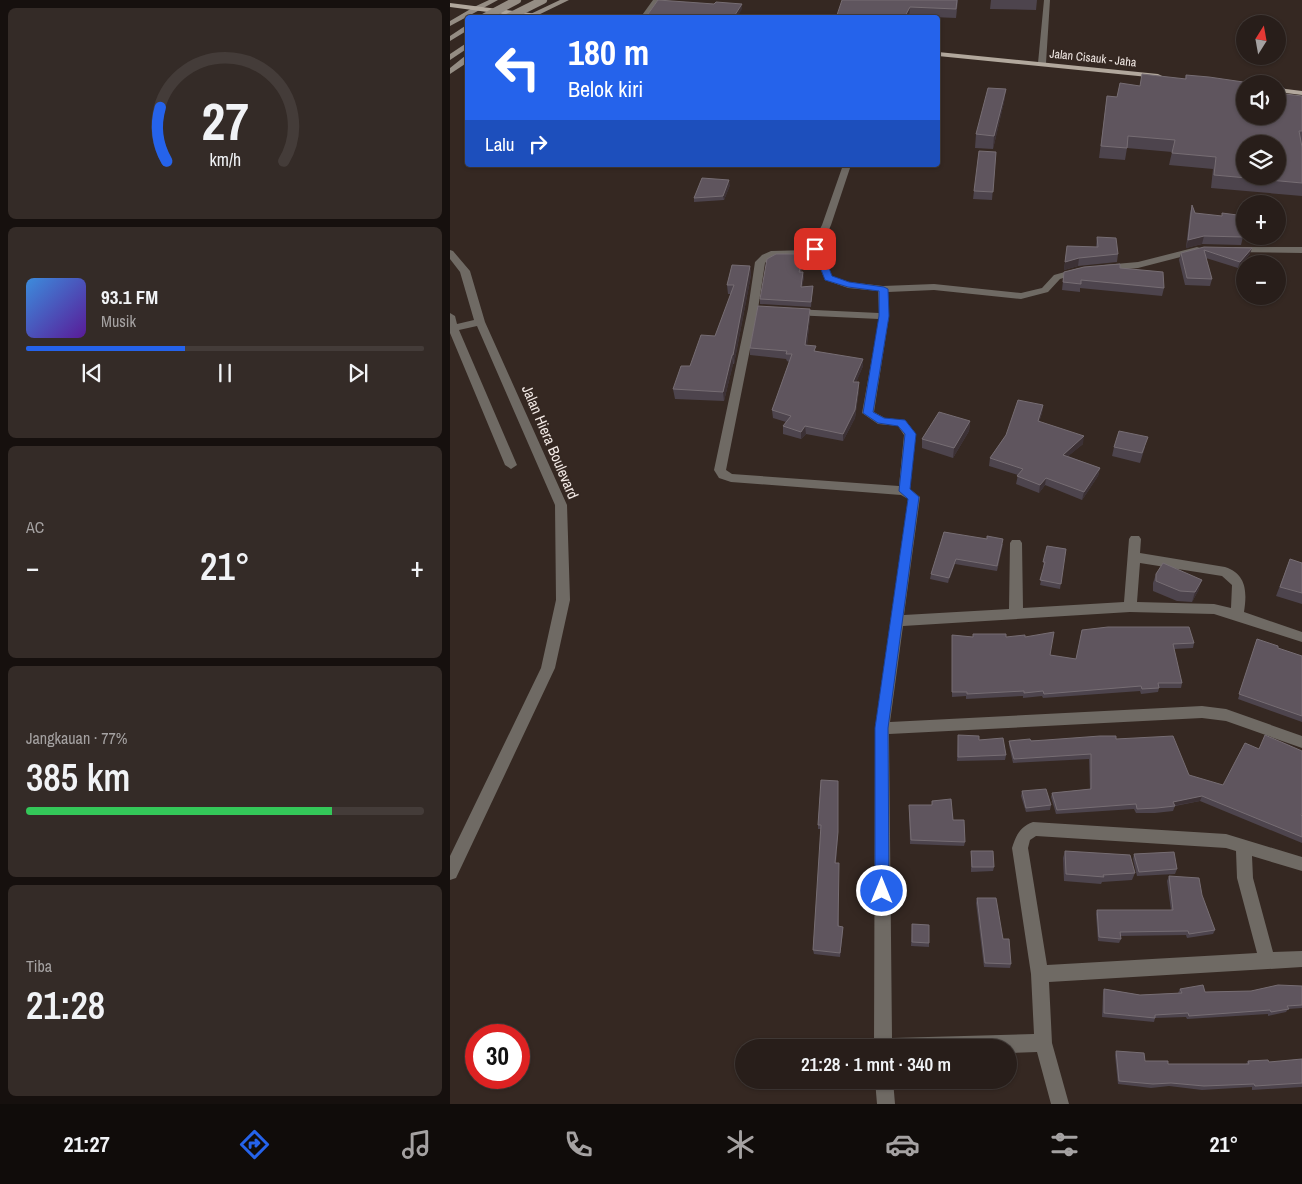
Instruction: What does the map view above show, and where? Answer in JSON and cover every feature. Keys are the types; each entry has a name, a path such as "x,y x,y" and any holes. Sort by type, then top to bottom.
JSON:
{"main road":[{"path":"466,15 476,8 495,0"},
{"path":"488,15 517,0"},
{"path":"513,15 543,0"},
{"path":"529,15 566,0"},
{"path":"450,5 521,15"},
{"path":"450,26 465,16"},
{"path":"450,26 465,26"},
{"path":"450,39 465,28"},
{"path":"450,58 465,46"},
{"name":"Jalan Cisauk - Jaha","path":"940,54 1042,63 1171,78"},
{"path":"450,72 465,60"},
{"path":"1286,91 1302,93"}],"street":[{"path":"645,15 656,0"},
{"path":"1042,63 1047,0"},
{"path":"846,167 826,225 816,247 808,253 771,254 764,257 760,262 758,310 720,470 723,475 731,478 904,491 914,497 882,728 883,1039"},
{"path":"816,247 828,278 848,284 884,289 934,287 1021,296 1045,290 1057,277 1081,270 1138,265 1202,249 1302,250"},
{"path":"1291,251 1302,261"},
{"name":"Jalan Hiera Boulevard","path":"450,253 465,271 480,322 561,505 563,600 548,668 450,873"},
{"path":"884,289 884,316 868,413 882,421 901,423 910,434 904,491"},
{"path":"781,311 884,316"},
{"path":"450,316 511,465"},
{"path":"454,328 480,322"},
{"path":"1130,607 1135,539"},
{"path":"1016,543 1016,614"},
{"path":"1134,557 1225,572 1233,575 1237,579 1240,590 1237,615"},
{"path":"896,621 1130,607 1214,610 1237,615 1302,637"},
{"path":"882,728 1202,712 1226,715 1302,742"},
{"path":"1060,1104 1044,1042 1040,974 1020,848 1024,836 1033,829 1226,841 1302,864"},
{"path":"1244,846 1245,878 1267,961"},
{"path":"1040,974 1302,959"},
{"path":"1017,1043 1044,1042"},
{"path":"885,1089 886,1104"}],"building":[{"path":"658,0 742,4 735,15 645,15 648,14"},
{"path":"842,0 957,0 956,9 910,7 906,15 837,15"},
{"path":"1142,74 1186,79 1186,75 1236,81 1236,125 1286,125 1286,94 1302,96 1302,131 1299,131 1302,147 1302,183 1286,182 1286,135 1236,135 1236,177 1214,175 1216,157 1172,153 1175,140 1128,136 1127,148 1101,146 1107,96 1117,97 1120,83 1140,86"},
{"path":"988,88 1006,89 994,136 976,134"},
{"path":"979,151 996,152 993,192 974,191"},
{"path":"702,178 729,180 723,196 694,198"},
{"path":"1192,205 1195,213 1222,216 1222,213 1236,215 1236,237 1204,236 1188,240"},
{"path":"1097,237 1116,238 1118,254 1079,258 1065,262 1067,246 1098,247"},
{"path":"1204,247 1252,248 1246,255 1236,255 1236,261 1204,250 1212,279 1187,278 1181,253"},
{"path":"776,254 798,254 795,263 802,264 799,272 803,272 801,287 813,286 811,302 760,299 767,259"},
{"path":"1120,264 1120,268 1163,272 1164,288 1081,280 1081,284 1063,282 1064,272 1084,267"},
{"path":"732,265 750,266 733,355 723,392 673,389 681,366 690,366 701,335 715,336 734,285 727,285"},
{"path":"758,306 810,309 805,345 816,346 814,351 863,359 853,382 859,382 855,410 843,434 805,426 801,432 783,426 791,416 772,410 792,354 786,354 787,351 750,348"},
{"path":"1018,400 1043,405 1038,421 1084,436 1063,455 1100,468 1084,492 1046,478 1040,485 1017,476 1023,469 990,458 1006,435"},
{"path":"939,412 970,421 954,448 922,439"},
{"path":"1119,431 1148,437 1142,453 1114,447"},
{"path":"944,532 987,539 987,536 1003,539 997,566 956,559 949,578 931,574"},
{"path":"1047,546 1066,549 1061,584 1040,580"},
{"path":"1290,559 1302,563 1302,593 1280,587"},
{"path":"1163,563 1202,580 1195,592 1180,591 1156,581 1156,574"},
{"path":"1108,627 1189,627 1194,643 1173,644 1182,683 1158,683 1159,688 1142,689 1141,686 1044,694 1043,691 967,694 967,692 952,692 952,635 973,637 973,634 1006,634 1006,637 1025,635 1025,637 1054,632 1050,655 1076,659 1082,630"},
{"path":"1257,639 1302,656 1302,716 1239,694"},
{"path":"958,735 979,736 979,740 1003,738 1006,755 958,757"},
{"path":"1265,735 1302,751 1302,837 1202,796 1173,802 1175,806 1157,808 1137,809 1136,804 1057,810 1052,793 1091,789 1091,754 1014,759 1009,741 1100,736 1116,736 1116,739 1173,736 1189,775 1223,785 1245,743 1259,749"},
{"path":"821,780 838,781 838,832 835,863 839,863 838,926 843,927 840,953 813,950 821,825 818,825"},
{"path":"1046,789 1051,805 1026,808 1022,791"},
{"path":"951,799 953,820 964,820 965,842 911,840 909,805 932,805 932,801"},
{"path":"971,851 993,851 994,867 972,867"},
{"path":"1065,851 1130,855 1135,873 1103,875 1104,877 1066,874"},
{"path":"1174,852 1177,869 1139,872 1134,854"},
{"path":"1169,876 1199,878 1202,895 1215,930 1189,934 1188,931 1120,932 1121,939 1099,937 1097,910 1173,910"},
{"path":"977,898 996,898 1003,939 1009,939 1011,964 985,963"},
{"path":"912,924 929,925 929,943 912,942"},
{"path":"1203,985 1205,992 1251,991 1278,985 1302,986 1302,1005 1287,1006 1289,1009 1271,1012 1270,1010 1189,1016 1188,1013 1155,1015 1155,1018 1104,1013 1104,989 1140,995 1182,993 1180,989"},
{"path":"1116,1051 1144,1053 1145,1061 1168,1061 1168,1064 1249,1064 1248,1061 1268,1060 1269,1062 1302,1059 1302,1083 1255,1086 1254,1084 1204,1086 1119,1081"}],"route":[{"path":"815,249 816,247 828,278 848,284 884,289 884,316 868,413 882,421 901,423 910,434 904,491 914,497 882,728 882,891"}]}
